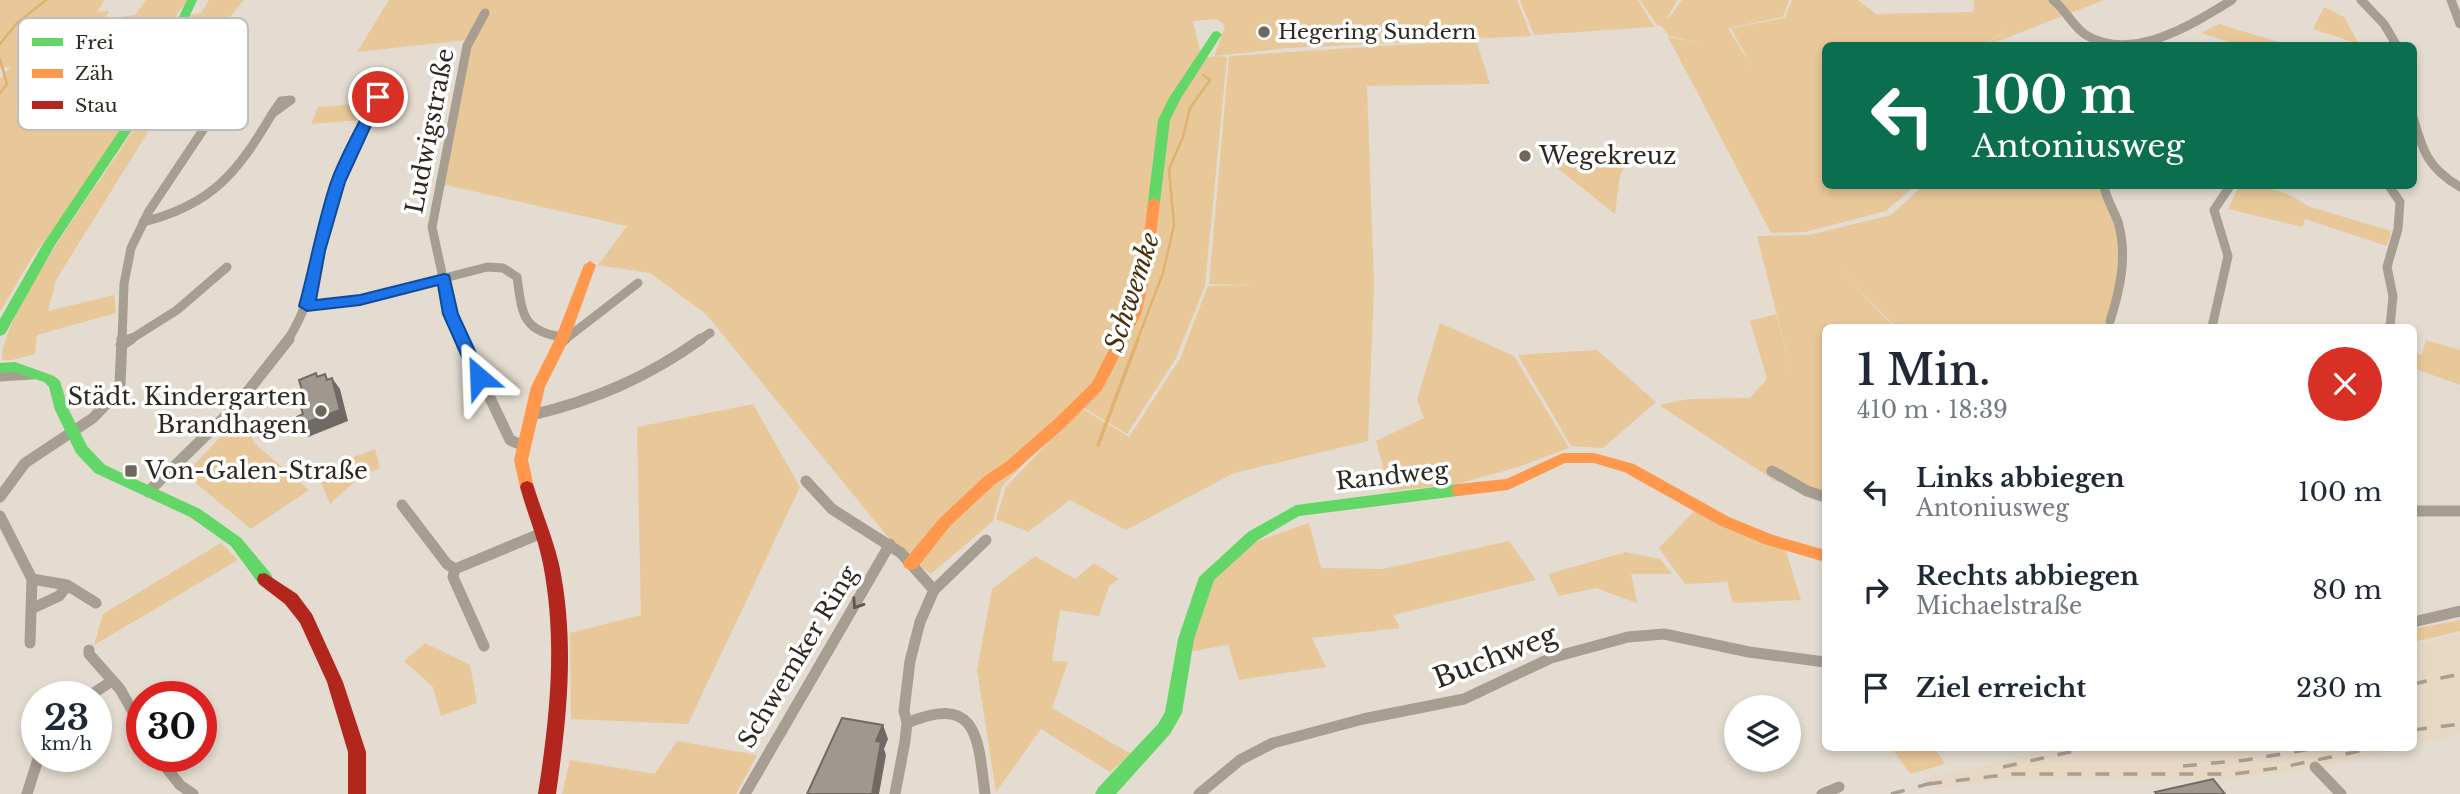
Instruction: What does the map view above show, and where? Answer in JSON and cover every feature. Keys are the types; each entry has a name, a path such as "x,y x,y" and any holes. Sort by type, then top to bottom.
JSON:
{"street":[{"path":"181,18 192,0"},
{"path":"2053,0 2067,10 2092,42"},
{"path":"2138,42 2179,30 2232,0"},
{"path":"2361,0 2384,24 2395,42"},
{"path":"2451,0 2460,24"},
{"name":"Ludwigstraße","path":"485,13 464,56 432,227 451,314 468,355 510,440 524,446"},
{"path":"911,564 945,522 990,480 1012,466 1059,424 1097,386 1135,314 1146,268 1164,120 1171,102 1203,61 1217,34"},
{"path":"148,492 185,459 252,386 282,348 307,306 316,272 318,251 338,182 388,74"},
{"path":"143,222 171,215 222,184 246,158 272,114"},
{"path":"2417,129 2428,163 2436,172 2460,187"},
{"path":"0,331 14,299 38,257 99,173 126,130"},
{"path":"0,497 9,481 27,461 108,406 116,395 120,384 127,261 143,222 203,130"},
{"path":"2105,189 2118,220 2121,239 2120,290 2110,320"},
{"path":"2213,324 2228,256 2214,210 2228,189"},
{"path":"2390,324 2393,296 2387,267 2398,229 2400,202 2391,189"},
{"path":"548,794 558,724 561,625 551,562 522,460 538,387 561,340 590,265"},
{"path":"121,345 156,326 192,301 227,267"},
{"path":"307,306 360,300 487,267 509,270 519,281 522,307 529,326 561,340"},
{"path":"561,340 638,283"},
{"path":"532,415 577,405 612,392 649,374 710,333"},
{"path":"0,368 15,367 36,373 55,385 81,449 100,469 195,513 236,542 270,584 291,599 306,619 335,682 357,752 357,794"},
{"path":"0,376 36,373"},
{"name":"Randweg","path":"1104,794 1169,722 1177,701 1191,621 1207,578 1254,536 1296,510 1508,484 1563,458 1594,458 1629,468 1724,522 1769,540 1822,555"},
{"path":"1772,471 1807,491 1822,496"},
{"path":"806,481 813,495 843,517 890,544 934,590"},
{"path":"402,505 447,564 455,569"},
{"path":"2417,511 2460,511"},
{"path":"0,516 32,579 30,643"},
{"path":"455,569 542,533"},
{"path":"895,794 907,723 904,711 910,661 920,622 934,590 986,540"},
{"name":"Schwemker Ring","path":"746,794 788,713 867,588 890,544"},
{"path":"455,569 453,578 484,646"},
{"path":"32,579 83,590 96,603"},
{"path":"33,608 59,596 67,586"},
{"path":"2417,621 2460,611"},
{"name":"Buchweg","path":"1199,794 1240,760 1285,739 1464,699 1551,658 1628,637 1656,633 1749,652 1822,662"},
{"path":"89,650 126,703"},
{"path":"907,723 939,712 955,714 965,720 973,729 985,794"},
{"path":"2315,767 2341,794"},
{"path":"27,794 35,772"},
{"path":"169,772 192,794"},
{"path":"1822,794 1839,787"}],"shaded area":[{"path":"0,0 105,0 97,12 109,11 106,18 18,18 18,130 121,130 94,174 31,259 0,312 0,79 10,67 0,68"},
{"path":"146,0 188,0 175,18 112,18 135,15"},
{"path":"209,0 244,0 229,18 188,18 189,15 201,13"},
{"path":"389,0 1517,0 1531,36 1287,48 1215,56 1227,57 1205,286 1176,358 1127,434 1081,406 1002,486 993,521 931,574 901,553 706,314 650,273 598,265 627,226 441,184 466,40 357,52","holes":["1217,19 1225,26 1214,57 1197,57 1200,51 1193,21"]},
{"path":"1520,0 1638,0 1654,27 1534,35"},
{"path":"1640,0 1677,0 1668,17 1663,17 1669,18 1682,0 1789,0 1783,17 1728,28 1751,66 1731,28 1785,18 1792,0 1858,0 1876,14 1973,12 1974,0 2104,0 1996,42 1989,42 2009,29 1987,42 1822,42 1822,189 1912,189 1886,211 1805,232 1771,233 1668,37 1699,43 1669,36 1662,26 1657,25"},
{"path":"2324,7 2344,17 2358,42 2353,42 2313,29"},
{"path":"2219,24 2279,42 2229,42 2201,33"},
{"path":"1476,40 1490,84 1367,86 1374,285 1368,441 1234,473 1126,530 1070,500 1028,532 996,519 1006,487 1081,408 1129,437 1180,359 1208,286 1254,285 1209,284 1229,56"},
{"path":"369,103 360,120 311,124 318,107"},
{"path":"133,130 149,130 56,280 48,311 114,295 116,313 37,335 35,354 2,360 5,342 28,292 62,235"},
{"path":"1611,150 1625,166 1620,175 1615,214 1550,162"},
{"path":"1920,189 2103,189 2114,222 2120,256 2117,291 2105,324 1893,324 1839,269 1891,324 1822,324 1822,493 1775,481 1659,405 1689,399 1750,398 1767,379 1750,321 1776,314 1792,374 1757,236 1809,235 1891,215"},
{"path":"2238,189 2269,189 2292,196 2307,206 2391,231 2387,246 2305,219 2303,227 2228,209"},
{"path":"1440,323 1514,356 1569,448 1518,467 1457,484 1390,491 1376,441 1424,418 1417,400"},
{"path":"2426,340 2460,350 2460,385 2417,369 2417,354 2422,355"},
{"path":"1597,350 1656,402 1603,448 1571,446 1518,355"},
{"path":"753,404 800,487 688,724 571,719 570,633 641,615 637,427"},
{"path":"233,424 253,438 254,443 309,490 251,529 185,474"},
{"path":"375,449 380,468 362,475 330,504 319,478 340,462"},
{"path":"1694,511 1786,551 1801,600 1733,603 1727,582 1685,584 1659,548"},
{"path":"1309,523 1321,568 1383,569 1509,541 1536,580 1393,615 1400,628 1312,638 1326,667 1239,680 1228,645 1187,652 1209,586 1243,546"},
{"path":"221,543 238,560 94,645 103,614"},
{"path":"1626,552 1660,559 1672,574 1631,574 1637,603 1596,588 1559,596 1548,574"},
{"path":"1035,556 1075,579 1094,563 1119,579 1109,586 1099,616 1060,610 1052,661 1068,662 1052,708 1131,754 1110,772 1041,729 996,792 977,670 992,589"},
{"path":"2460,620 2460,631 2417,641 2417,628"},
{"path":"2460,634 2460,734 2417,745 2417,644"},
{"path":"425,643 470,665 477,703 441,716 433,687 404,661"},
{"path":"677,741 757,755 736,794 562,794 570,760 655,774"},
{"path":"1894,751 1937,751 1945,764 1910,774"},
{"path":"2043,751 2390,751 2324,767 2230,779 2015,779 1931,789 1924,779"}],"building":[{"path":"316,373 317,377 325,374 327,380 332,378 340,410 300,425 297,417 303,414 296,392 302,390 299,380"},
{"path":"842,718 883,725 876,741 881,742 872,794 807,794"},
{"path":"2213,779 2225,794 2155,792"}],"waterway":[{"path":"23,18 46,0"},
{"path":"0,44 18,22"},
{"path":"0,59 7,84 0,93"},
{"name":"Schwemke","path":"1137,341 1163,273 1174,225 1169,169 1183,137 1190,108 1210,80 1203,75"},
{"name":"Schwemke","path":"1098,445 1138,339"}],"railway":[{"path":"2417,683 2460,674"},
{"path":"2417,729 2460,724"},
{"path":"2003,767 2074,751"},
{"path":"2183,766 2246,760 2299,751"},
{"path":"1928,784 2012,774 2234,774 2360,751"},
{"path":"1891,794 1935,782"}],"traffic: fast":[{"path":"184,18 192,0"},
{"path":"1154,202 1164,120 1175,98 1217,34"},
{"path":"0,331 49,244 126,130"},
{"path":"0,368 15,367 49,379 55,385 62,410 81,449 100,469 195,513 236,542 265,579"},
{"path":"1104,794 1164,729 1173,713 1186,639 1207,577 1253,536 1296,511 1458,490"}],"traffic: slow":[{"path":"911,564 945,522 990,480 1011,466 1059,424 1097,386 1134,314 1146,268 1154,202"},
{"path":"527,487 521,460 538,387 563,337 590,265"},
{"path":"1458,490 1508,484 1563,458 1594,458 1629,468 1724,521 1769,540 1822,555"}],"traffic: jam":[{"path":"527,487 549,554 559,621 558,708 547,794"},
{"path":"265,579 291,599 306,619 335,682 357,752 357,794"}],"place":[{"name":"Hegering Sundern","path":"1264,32"},
{"name":"Wegekreuz","path":"1525,156"},
{"name":"Städt. Kindergarten Brandhagen","path":"321,411"},
{"name":"Von-Galen-Straße","path":"131,471"}],"route":[{"path":"378,97 338,182 318,251 316,272 307,306 360,300 444,278 451,314 479,377"}]}
